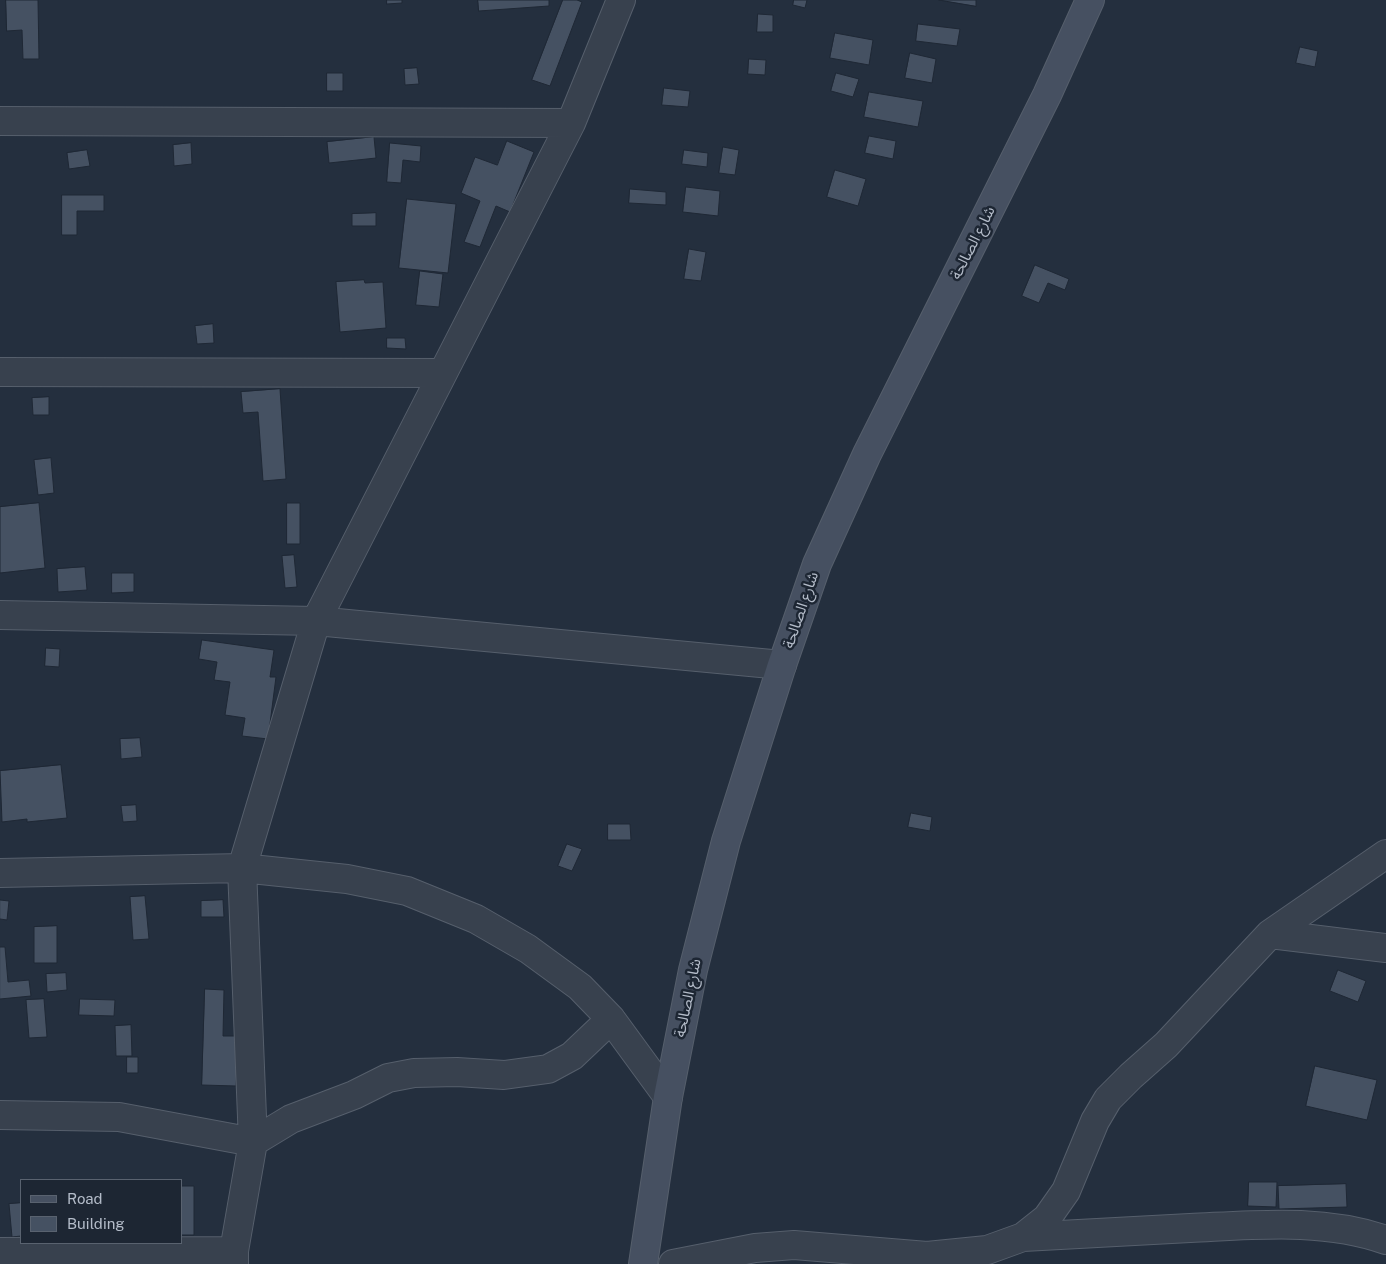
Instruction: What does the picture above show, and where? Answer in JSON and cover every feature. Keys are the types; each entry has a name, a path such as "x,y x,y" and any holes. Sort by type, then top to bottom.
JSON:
{"main road":[{"name":"شارع الصالحة","path":"643,1264 668,1098 693,970 726,841 782,665 817,564 867,454 1047,95 1090,0"}],"street":[{"path":"0,1252 234,1257 253,1142 242,868 316,621 571,123 621,0"},
{"path":"0,121 571,123"},
{"path":"0,372 442,373"},
{"path":"0,615 316,621 782,665"},
{"path":"1023,1237 1046,1218 1066,1191 1095,1120 1108,1099 1166,1045 1270,934 1386,854"},
{"path":"0,873 242,868 347,879 407,891 476,919 536,954 580,987 611,1019 668,1098"},
{"path":"1270,934 1386,948"},
{"path":"0,1115 120,1117 253,1142 291,1119 354,1096 388,1078 414,1073 457,1072 504,1075 548,1070 572,1056 611,1019"},
{"path":"674,1264 755,1248 794,1245 928,1256 987,1250 1023,1237 1269,1224 1322,1225 1386,1240"}],"building":[{"path":"6,0 38,0 39,59 23,59 22,30 7,31"},
{"path":"387,0 402,0 402,3 387,4"},
{"path":"478,0 549,0 549,6 479,11"},
{"path":"563,0 582,2 550,86 532,80"},
{"path":"794,0 807,0 805,8 793,5"},
{"path":"939,0 976,0 976,6"},
{"path":"758,14 773,15 773,32 757,32"},
{"path":"918,24 960,29 957,46 916,41"},
{"path":"835,33 873,40 869,65 830,58"},
{"path":"1300,47 1318,51 1315,67 1296,63"},
{"path":"910,53 936,59 932,83 905,78"},
{"path":"749,59 766,60 765,75 748,74"},
{"path":"417,68 419,84 405,85 404,69"},
{"path":"327,73 343,73 343,91 327,91"},
{"path":"836,73 859,79 853,97 831,91"},
{"path":"664,88 690,91 688,107 662,105"},
{"path":"869,92 923,101 918,127 864,117"},
{"path":"869,136 896,141 893,159 865,153"},
{"path":"374,137 376,158 329,163 327,142"},
{"path":"507,141 534,152 510,212 496,206 480,247 464,242 480,201 461,193 475,157 497,165"},
{"path":"191,143 192,164 174,166 173,145"},
{"path":"390,143 421,146 420,162 403,160 401,183 387,182"},
{"path":"723,147 739,150 735,175 719,173"},
{"path":"87,150 90,166 69,169 67,153"},
{"path":"684,150 708,153 707,167 682,164"},
{"path":"835,170 866,179 858,206 827,197"},
{"path":"686,187 720,191 718,216 683,212"},
{"path":"630,189 666,192 666,205 629,203"},
{"path":"62,195 104,195 104,211 77,211 77,235 62,235"},
{"path":"407,199 456,204 448,273 399,268"},
{"path":"376,213 376,226 352,226 352,214"},
{"path":"689,249 706,252 701,281 684,279"},
{"path":"1035,265 1069,279 1065,290 1048,283 1039,303 1022,296"},
{"path":"420,271 443,274 439,307 416,305"},
{"path":"364,280 365,283 383,282 386,328 340,332 336,282"},
{"path":"213,324 214,343 197,344 195,326"},
{"path":"387,338 405,338 406,349 387,348"},
{"path":"280,389 286,479 263,481 258,412 243,413 241,392"},
{"path":"49,397 49,415 33,415 32,398"},
{"path":"51,458 54,493 38,495 34,460"},
{"path":"39,503 45,568 0,573 0,507"},
{"path":"287,503 300,503 300,544 287,544"},
{"path":"294,555 297,587 285,588 282,556"},
{"path":"85,567 87,590 58,592 57,569"},
{"path":"112,573 134,573 134,592 112,593"},
{"path":"202,640 274,650 270,677 276,677 268,739 242,736 245,718 225,715 230,682 214,680 217,662 199,659"},
{"path":"46,648 60,649 59,667 45,666"},
{"path":"140,738 142,757 121,759 120,739"},
{"path":"61,765 67,818 27,822 27,819 2,822 0,771"},
{"path":"136,805 137,821 123,822 121,806"},
{"path":"911,813 932,817 930,831 908,827"},
{"path":"608,824 630,824 631,840 608,840"},
{"path":"567,844 582,849 572,871 558,866"},
{"path":"145,896 149,939 133,940 130,897"},
{"path":"0,900 9,901 7,920 0,919"},
{"path":"223,900 224,917 201,917 201,901"},
{"path":"57,926 57,963 34,963 34,927"},
{"path":"0,947 5,947 8,982 29,980 31,996 0,999"},
{"path":"1338,970 1366,981 1358,1002 1330,991"},
{"path":"66,973 67,990 47,992 46,974"},
{"path":"205,989 224,990 223,1036 238,1036 236,1086 202,1085"},
{"path":"44,999 47,1037 29,1038 26,1000"},
{"path":"80,999 115,1000 114,1016 79,1015"},
{"path":"131,1025 132,1056 116,1056 115,1026"},
{"path":"127,1057 138,1057 138,1073 127,1073"},
{"path":"1315,1066 1377,1080 1367,1120 1306,1106"},
{"path":"1249,1182 1277,1182 1276,1207 1248,1206"},
{"path":"1346,1184 1347,1207 1279,1209 1278,1186"},
{"path":"182,1186 194,1186 194,1235 182,1235"},
{"path":"20,1203 20,1236 12,1237 9,1204"}]}
